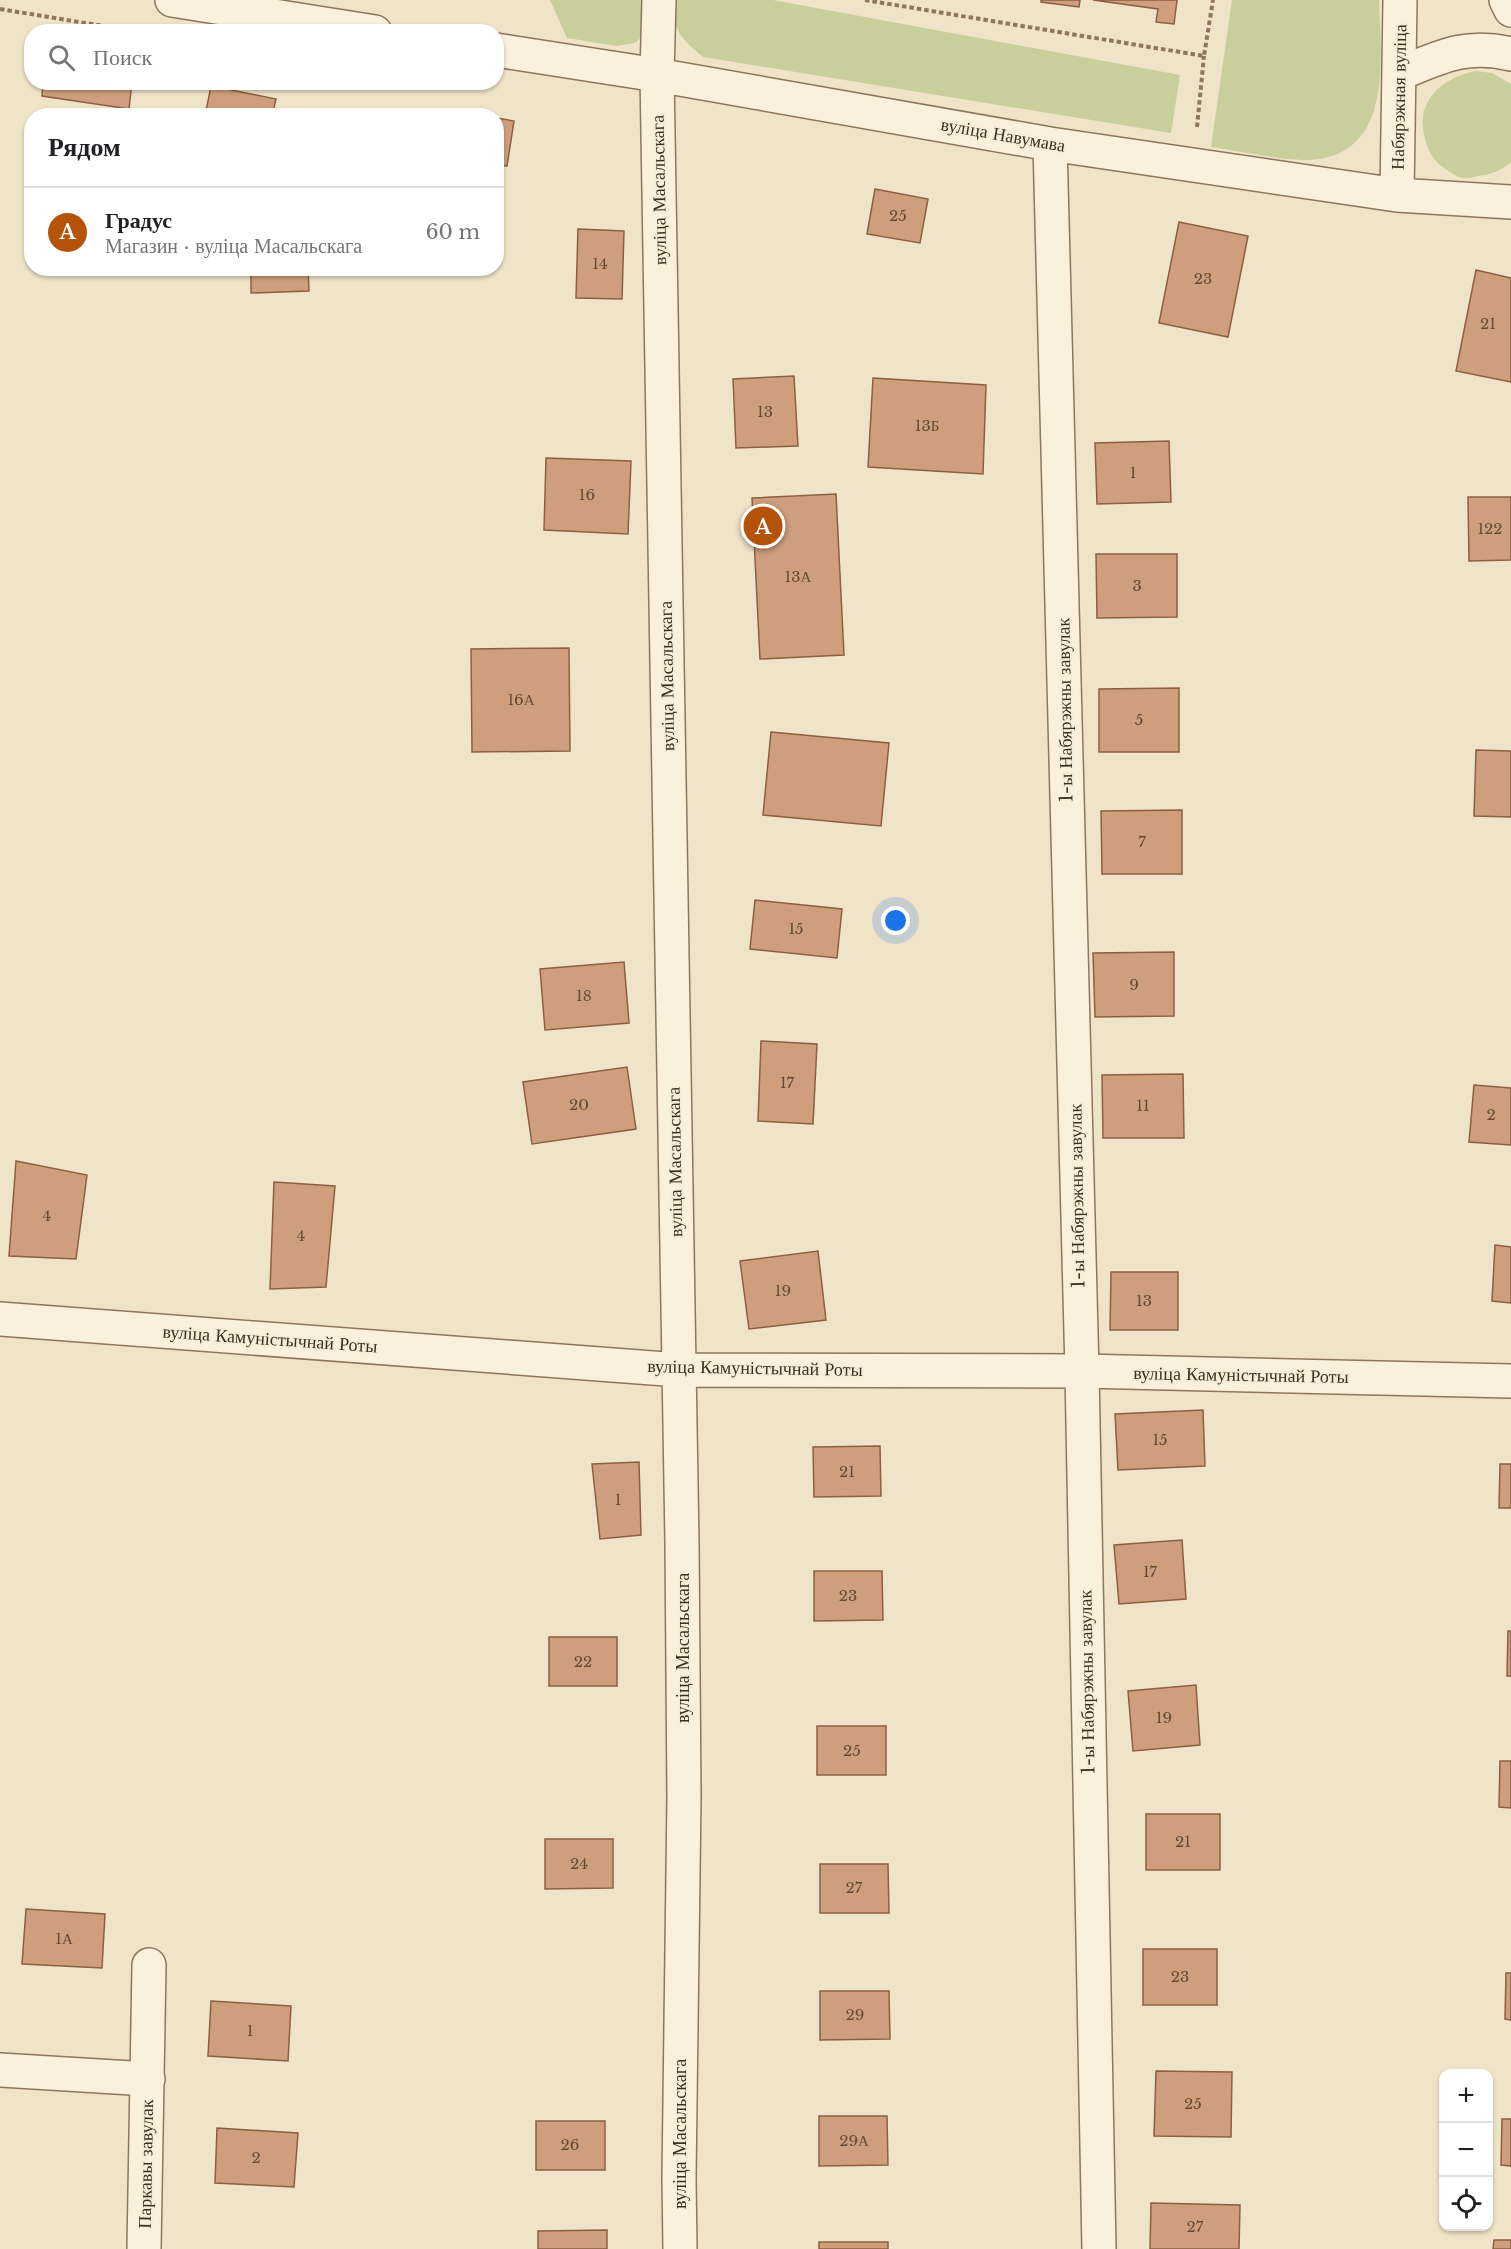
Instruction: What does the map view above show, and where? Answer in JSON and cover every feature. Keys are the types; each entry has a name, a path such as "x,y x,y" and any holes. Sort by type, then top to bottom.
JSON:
{"street":[{"path":"172,0 324,24"},
{"name":"вуліца Масальскага","path":"659,0 657,75 684,1797 680,2249"},
{"name":"Набярэжная вуліца","path":"1397,195 1400,0"},
{"path":"1506,0 1511,10"},
{"path":"1399,74 1450,53 1490,49 1511,54"},
{"name":"вуліца Навумава","path":"504,51 657,75 1050,144 1397,195 1511,202"},
{"name":"1-ы Набярэжны завулак","path":"1050,144 1082,1371 1099,2249"},
{"name":"вуліца Камуністычнай Роты","path":"0,1319 679,1370 1082,1371 1511,1382"},
{"name":"Паркавы завулак","path":"144,2249 149,1965"},
{"path":"0,2070 148,2079"}],"path":[{"path":"865,0 1204,56"},
{"path":"1193,165 1204,56 1213,0"},
{"path":"0,9 91,24"}],"green space":[{"path":"550,0 649,0 648,31 635,43 617,46 567,38"},
{"path":"672,0 773,0 1180,75 1171,133 703,57 679,33 674,19"},
{"path":"1232,0 1379,0 1381,52 1376,104 1367,126 1353,144 1332,156 1302,160 1211,147"},
{"path":"1476,71 1492,73 1511,84 1511,162 1496,172 1467,178 1451,173 1433,157 1426,142 1423,115 1433,94 1441,86 1463,74"}],"building":[{"path":"1041,0 1080,0 1079,7 1041,2"},
{"path":"1093,0 1177,0 1174,24 1156,22 1158,9"},
{"path":"42,90 131,90 129,108 42,96"},
{"path":"210,90 231,90 276,99 274,108 207,108"},
{"path":"504,119 514,121 507,166 504,165"},
{"path":"875,189 928,199 920,243 867,234"},
{"path":"1179,222 1248,236 1228,337 1159,323"},
{"path":"578,229 624,231 622,299 576,298"},
{"path":"1476,270 1511,278 1511,382 1456,371"},
{"path":"251,276 308,276 309,291 251,293"},
{"path":"794,376 798,446 736,448 733,379"},
{"path":"873,378 986,385 983,474 868,467"},
{"path":"1169,441 1171,502 1097,504 1095,443"},
{"path":"546,458 631,461 628,534 544,530"},
{"path":"836,494 844,655 760,659 752,498"},
{"path":"1468,497 1511,497 1511,560 1469,561"},
{"path":"1096,554 1177,554 1177,617 1097,618"},
{"path":"569,648 570,751 472,752 471,649"},
{"path":"1179,688 1179,752 1099,752 1099,689"},
{"path":"771,732 889,743 881,826 763,815"},
{"path":"1476,750 1511,751 1511,817 1474,816"},
{"path":"1182,810 1182,874 1102,874 1101,811"},
{"path":"755,900 842,909 837,958 750,949"},
{"path":"1174,952 1174,1016 1095,1017 1093,953"},
{"path":"624,962 629,1023 545,1030 540,969"},
{"path":"761,1041 817,1044 813,1124 758,1121"},
{"path":"627,1067 636,1129 532,1144 523,1082"},
{"path":"1183,1074 1184,1138 1103,1138 1102,1075"},
{"path":"1474,1085 1511,1088 1511,1145 1469,1142"},
{"path":"16,1161 87,1175 76,1259 9,1256"},
{"path":"274,1182 335,1186 326,1287 270,1289"},
{"path":"1495,1245 1511,1247 1511,1303 1492,1301"},
{"path":"818,1251 826,1320 749,1329 740,1261"},
{"path":"1111,1272 1178,1272 1178,1330 1110,1330"},
{"path":"1203,1410 1205,1466 1118,1470 1115,1414"},
{"path":"880,1446 881,1496 814,1497 813,1447"},
{"path":"639,1462 641,1535 600,1539 592,1464"},
{"path":"1500,1464 1511,1464 1511,1508 1499,1508"},
{"path":"1182,1540 1186,1599 1119,1604 1114,1545"},
{"path":"814,1571 882,1571 883,1620 814,1621"},
{"path":"1508,1631 1511,1631 1511,1676 1507,1676"},
{"path":"549,1637 617,1637 617,1686 549,1686"},
{"path":"1196,1685 1200,1745 1133,1751 1128,1691"},
{"path":"817,1726 886,1726 886,1775 817,1775"},
{"path":"1500,1761 1511,1761 1511,1808 1499,1807"},
{"path":"1146,1814 1220,1814 1220,1870 1146,1870"},
{"path":"545,1839 613,1839 613,1888 545,1889"},
{"path":"820,1864 888,1864 889,1913 820,1913"},
{"path":"26,1909 105,1914 102,1968 22,1964"},
{"path":"1143,1949 1217,1949 1217,2005 1143,2005"},
{"path":"1506,1973 1511,1973 1511,2020 1505,2019"},
{"path":"820,1991 889,1991 890,2039 820,2040"},
{"path":"211,2001 291,2006 288,2061 208,2056"},
{"path":"1156,2071 1232,2072 1231,2137 1154,2136"},
{"path":"819,2116 887,2116 888,2165 819,2166"},
{"path":"1502,2119 1511,2119 1511,2166 1501,2165"},
{"path":"536,2121 605,2121 605,2170 536,2170"},
{"path":"217,2128 298,2133 294,2187 215,2183"},
{"path":"1151,2203 1240,2205 1239,2249 1150,2249"},
{"path":"607,2230 607,2249 538,2249 538,2231"},
{"path":"1494,2240 1511,2240 1511,2249 1493,2249"},
{"path":"819,2242 888,2242 888,2249 819,2249"}],"place":[{"name":"Градус","path":"763,526"}]}
